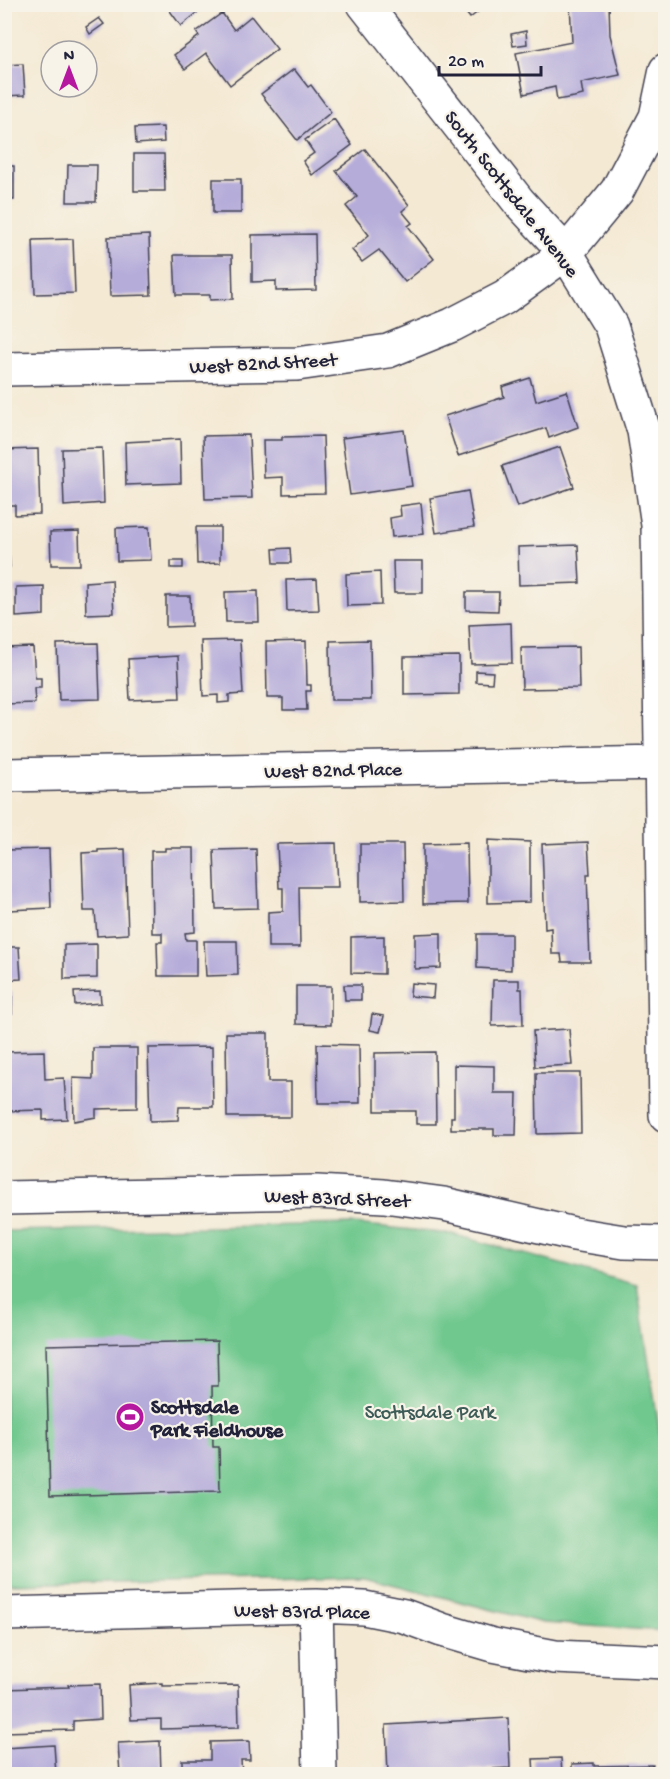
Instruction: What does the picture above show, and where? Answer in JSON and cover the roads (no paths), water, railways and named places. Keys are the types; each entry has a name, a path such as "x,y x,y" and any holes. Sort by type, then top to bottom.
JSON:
{"street":[{"name":"South Scottsdale Avenue","path":"364,4 519,202 566,254 610,326 644,431 658,525 666,1115"},
{"name":"West 82nd Street","path":"4,369 297,364 388,351 452,325 504,298 566,254 617,191 656,117 666,70"},
{"name":"West 82nd Place","path":"4,775 663,763"},
{"name":"West 83rd Street","path":"4,1198 316,1192 384,1196 444,1204 574,1234 624,1242 666,1243"},
{"name":"West 83rd Place","path":"4,1614 316,1606 364,1608 404,1616 494,1646 555,1657 666,1662"},
{"path":"316,1606 320,1774"}],"place":[{"name":"Scottsdale Park Fieldhouse","path":"130,1417"}],"park label":[{"name":"Scottsdale Park","path":"430,1411"}]}
